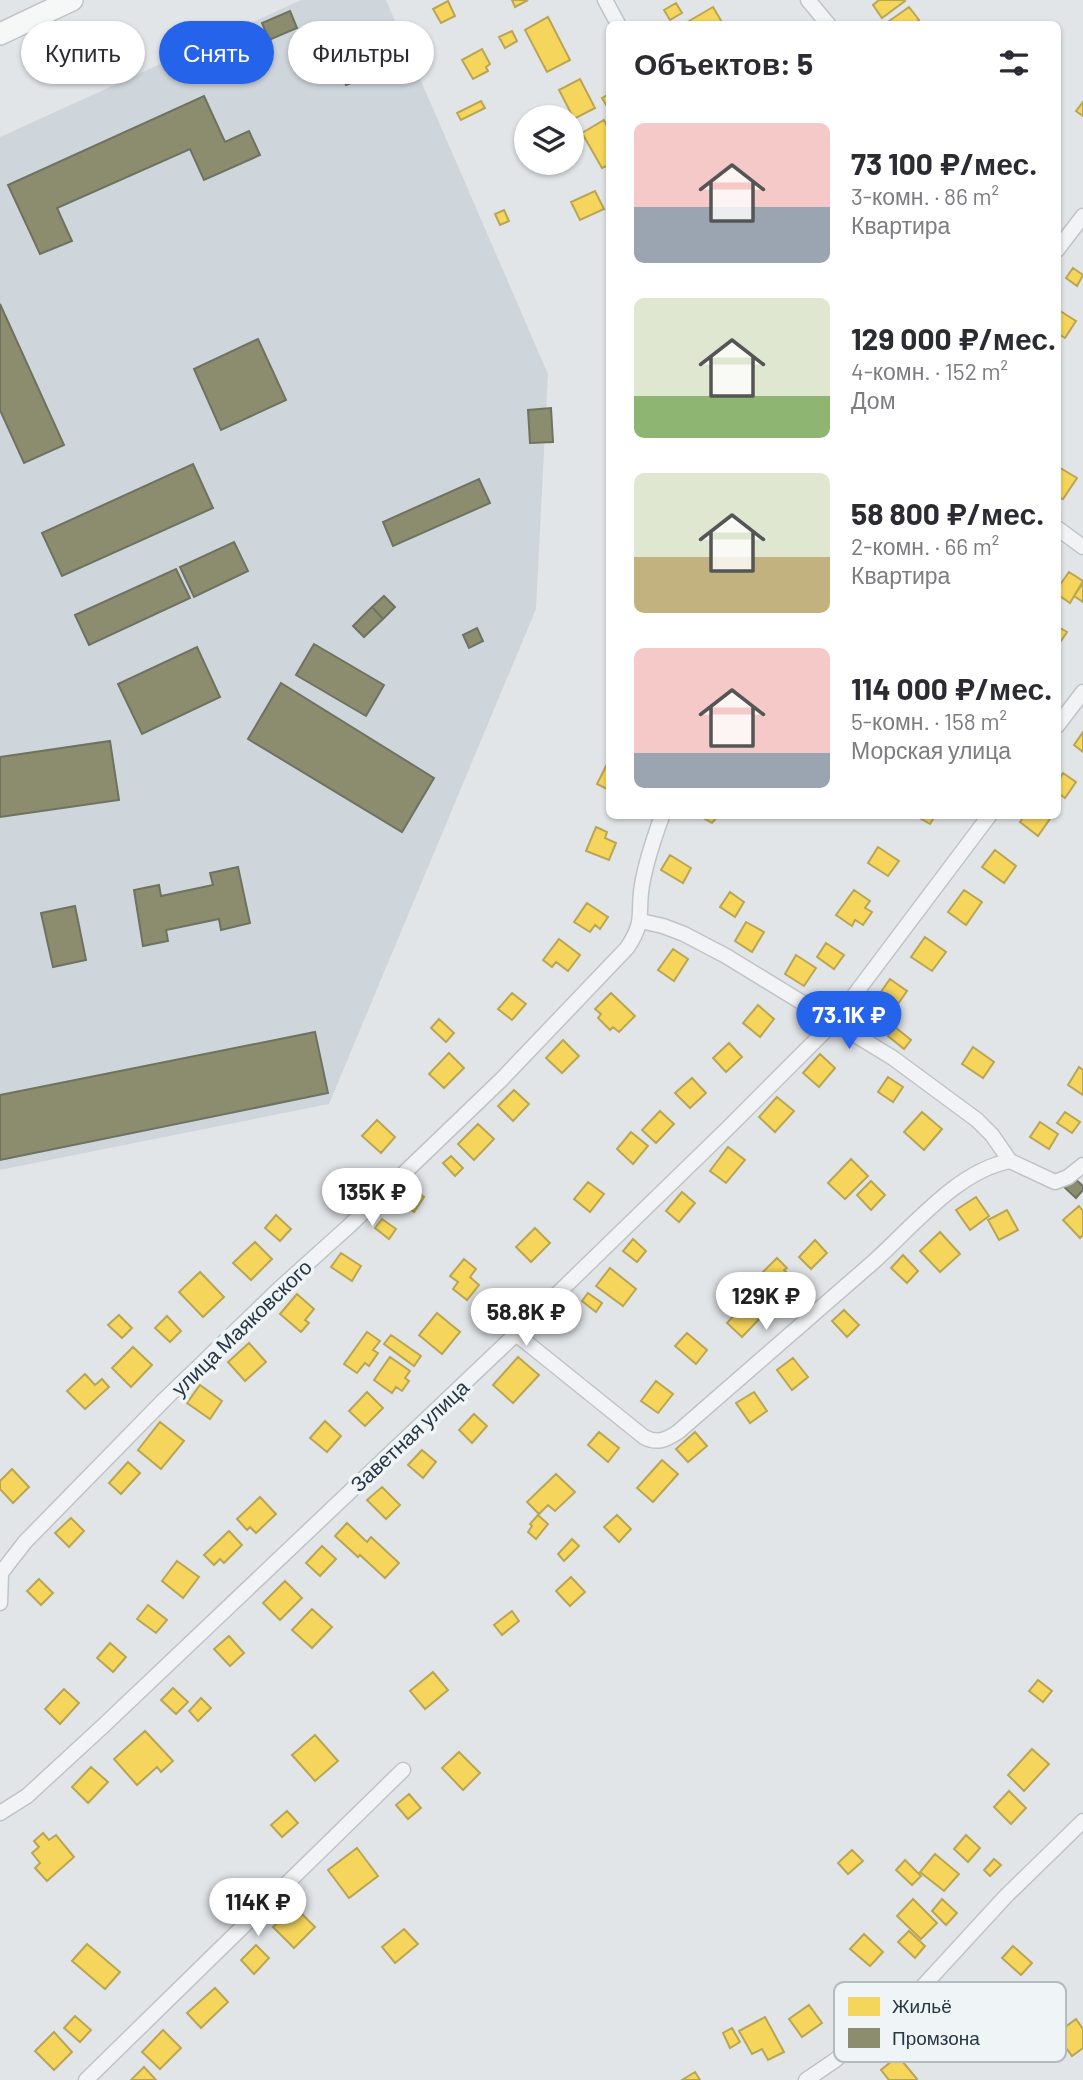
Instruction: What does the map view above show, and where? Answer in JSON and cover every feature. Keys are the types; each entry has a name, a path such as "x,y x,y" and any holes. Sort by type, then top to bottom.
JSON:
{"main road":[{"path":"0,34 72,0"}],"street":[{"path":"605,0 616,21"},
{"path":"808,0 826,21"},
{"path":"1061,245 1083,216"},
{"path":"1061,531 1083,547"},
{"path":"1061,721 1083,692"},
{"name":"улица Маяковского","path":"0,1603 1,1573 25,1542 165,1398 501,1080 627,948 640,921 641,888 646,861 661,819"},
{"name":"Заветная улица","path":"0,1813 27,1796 102,1727 516,1334 834,1022 987,819"},
{"path":"640,921 684,934 726,956 893,1058 954,1102 992,1135 1010,1161 1055,1182 1068,1177 1083,1165"},
{"path":"516,1334 644,1437 652,1441 667,1439 888,1249 932,1206 962,1183 995,1164 1010,1161"},
{"path":"86,2080 403,1770"},
{"path":"927,1982 1006,1896 1083,1821"},
{"path":"806,2080 834,2061"}],"shaded area":[{"path":"301,0 386,0 395,21 288,21 288,84 422,84 548,374 536,609 329,1104 0,1170 0,137 116,84 145,84 145,71 159,65 159,84 274,84 274,21 255,21"}],"building: Жильё":[{"path":"512,0 528,0 515,7"},
{"path":"879,0 905,1 882,18 873,5"},
{"path":"448,1 455,16 441,23 433,9"},
{"path":"676,3 682,13 670,20 664,10"},
{"path":"713,7 721,21 689,21"},
{"path":"909,7 919,20 918,21 889,21"},
{"path":"548,17 570,60 547,72 525,30"},
{"path":"512,31 517,41 505,48 499,37"},
{"path":"482,49 490,64 486,67 488,71 473,79 462,60"},
{"path":"580,79 595,108 584,114 584,105 567,105 559,90"},
{"path":"481,101 485,108 461,120 457,113"},
{"path":"1083,102 1083,116 1076,111"},
{"path":"604,120 606,166 602,168 584,132"},
{"path":"595,191 604,209 580,220 571,202"},
{"path":"504,210 509,221 500,225 495,214"},
{"path":"1073,268 1083,275 1077,286 1066,278"},
{"path":"1061,312 1076,321 1065,338 1061,336"},
{"path":"1061,468 1077,478 1061,498"},
{"path":"1069,572 1083,581 1070,603 1061,597 1061,583"},
{"path":"1083,583 1083,602 1074,596"},
{"path":"1061,628 1067,632 1061,641"},
{"path":"1083,732 1083,752 1074,745"},
{"path":"606,766 606,788 597,784"},
{"path":"1063,773 1076,782 1065,798 1061,795"},
{"path":"1022,819 1050,819 1038,836 1020,822"},
{"path":"596,827 607,832 605,838 616,843 609,860 586,851"},
{"path":"878,847 899,861 888,876 868,863"},
{"path":"995,850 1016,866 1004,883 982,867"},
{"path":"670,855 691,868 683,883 661,870"},
{"path":"854,890 870,901 865,908 872,912 863,925 855,920 852,926 836,915"},
{"path":"964,890 982,902 966,925 948,912"},
{"path":"730,892 744,902 735,917 720,907"},
{"path":"587,903 608,917 600,929 595,925 590,932 574,922"},
{"path":"746,922 764,932 752,952 735,941"},
{"path":"925,937 946,952 932,971 911,957"},
{"path":"559,939 580,955 568,971 556,962 552,967 543,960"},
{"path":"826,943 844,955 834,969 817,957"},
{"path":"673,949 688,959 674,981 658,970"},
{"path":"796,955 816,968 804,986 785,974"},
{"path":"890,979 907,991 893,1011 876,999"},
{"path":"512,993 526,1004 512,1020 498,1009"},
{"path":"611,993 635,1016 619,1032 613,1027 610,1030 598,1018 601,1014 595,1009"},
{"path":"758,1005 774,1019 760,1037 743,1023"},
{"path":"439,1019 454,1033 446,1042 431,1028"},
{"path":"895,1027 911,1040 904,1049 888,1036"},
{"path":"563,1040 579,1056 562,1073 546,1058"},
{"path":"729,1043 742,1057 726,1072 713,1058"},
{"path":"973,1047 994,1062 983,1078 962,1064"},
{"path":"449,1053 464,1068 444,1088 429,1074"},
{"path":"820,1054 835,1068 819,1087 803,1073"},
{"path":"1079,1067 1083,1070 1083,1095 1068,1085"},
{"path":"888,1077 903,1087 893,1102 878,1092"},
{"path":"692,1078 706,1093 690,1108 675,1093"},
{"path":"514,1090 529,1104 513,1121 498,1106"},
{"path":"777,1097 794,1111 775,1132 759,1117"},
{"path":"660,1111 674,1124 656,1143 642,1130"},
{"path":"922,1112 942,1129 924,1150 904,1132"},
{"path":"1065,1112 1080,1122 1072,1133 1057,1123"},
{"path":"377,1120 395,1137 381,1153 362,1136"},
{"path":"1040,1122 1058,1134 1049,1149 1030,1137"},
{"path":"478,1124 494,1139 474,1160 458,1144"},
{"path":"631,1132 648,1146 633,1164 617,1149"},
{"path":"728,1147 745,1160 726,1183 710,1171"},
{"path":"451,1156 463,1168 455,1176 443,1163"},
{"path":"851,1159 868,1176 845,1199 828,1183"},
{"path":"871,1181 885,1195 871,1210 857,1195"},
{"path":"588,1182 604,1194 590,1212 574,1199"},
{"path":"412,1188 424,1197 414,1212 401,1202"},
{"path":"682,1192 695,1203 679,1222 666,1211"},
{"path":"976,1197 989,1216 970,1230 956,1210"},
{"path":"1079,1206 1083,1211 1083,1235 1080,1238 1063,1220"},
{"path":"1007,1210 1018,1230 999,1240 988,1220"},
{"path":"276,1215 291,1229 280,1241 265,1228"},
{"path":"382,1219 396,1229 389,1239 375,1228"},
{"path":"535,1228 550,1243 531,1262 516,1247"},
{"path":"940,1232 960,1254 940,1272 920,1251"},
{"path":"633,1239 646,1251 637,1262 623,1251"},
{"path":"815,1240 827,1253 811,1269 799,1257"},
{"path":"255,1242 272,1259 251,1280 233,1263"},
{"path":"341,1253 361,1266 352,1281 331,1267"},
{"path":"903,1255 918,1271 907,1283 891,1268"},
{"path":"777,1258 797,1283 784,1295 762,1273"},
{"path":"464,1259 476,1269 470,1277 479,1285 467,1300 453,1289 458,1282 450,1276"},
{"path":"610,1268 636,1289 623,1306 596,1286"},
{"path":"200,1272 224,1297 203,1317 179,1292"},
{"path":"588,1293 602,1303 596,1312 582,1301"},
{"path":"297,1294 314,1309 305,1320 309,1323 301,1332 280,1314"},
{"path":"749,1299 764,1314 742,1337 727,1323"},
{"path":"844,1310 859,1325 847,1337 832,1321"},
{"path":"437,1313 460,1332 442,1354 419,1335"},
{"path":"119,1315 132,1328 122,1338 108,1325"},
{"path":"167,1316 181,1331 170,1342 155,1328"},
{"path":"367,1332 380,1341 373,1350 378,1353 369,1366 365,1363 357,1373 344,1364"},
{"path":"687,1333 707,1350 696,1364 675,1346"},
{"path":"391,1335 421,1356 414,1366 384,1344"},
{"path":"249,1343 266,1362 245,1381 228,1362"},
{"path":"133,1347 152,1365 131,1387 112,1368"},
{"path":"390,1357 410,1371 405,1378 409,1381 402,1391 396,1387 392,1393 374,1380"},
{"path":"518,1357 539,1375 513,1403 493,1385"},
{"path":"793,1358 808,1377 792,1390 777,1370"},
{"path":"85,1374 95,1385 102,1379 109,1387 85,1409 67,1391"},
{"path":"656,1381 673,1394 658,1413 641,1401"},
{"path":"200,1385 222,1401 210,1419 187,1403"},
{"path":"367,1392 383,1408 365,1426 349,1411"},
{"path":"754,1392 767,1411 750,1423 736,1403"},
{"path":"474,1414 487,1426 472,1443 459,1430"},
{"path":"325,1421 341,1436 327,1452 310,1438"},
{"path":"160,1422 184,1441 161,1469 138,1450"},
{"path":"599,1432 619,1448 608,1462 588,1445"},
{"path":"695,1432 707,1446 688,1462 676,1449"},
{"path":"422,1450 436,1462 423,1478 408,1465"},
{"path":"662,1460 678,1474 653,1502 637,1488"},
{"path":"128,1462 140,1473 121,1494 109,1483"},
{"path":"12,1469 29,1487 13,1503 0,1489 0,1481"},
{"path":"556,1474 575,1492 555,1511 548,1505 539,1514 527,1502"},
{"path":"382,1487 400,1505 386,1519 367,1500"},
{"path":"260,1497 276,1514 256,1533 250,1527 247,1530 237,1519"},
{"path":"538,1515 548,1524 536,1539 528,1532 532,1526 530,1524"},
{"path":"617,1515 631,1529 619,1542 604,1527"},
{"path":"71,1518 84,1531 69,1547 55,1533"},
{"path":"347,1523 367,1542 371,1537 399,1563 385,1578 335,1536"},
{"path":"229,1531 242,1545 224,1563 220,1559 214,1565 204,1555"},
{"path":"572,1539 579,1546 564,1561 558,1554"},
{"path":"322,1546 336,1559 320,1576 306,1563"},
{"path":"177,1561 199,1577 183,1598 162,1581"},
{"path":"571,1577 585,1592 570,1606 556,1591"},
{"path":"39,1579 53,1593 41,1605 27,1591"},
{"path":"285,1581 302,1598 280,1620 263,1603"},
{"path":"148,1605 167,1620 156,1633 137,1619"},
{"path":"312,1609 332,1627 312,1648 292,1630"},
{"path":"512,1611 519,1621 502,1635 494,1625"},
{"path":"229,1636 244,1653 230,1666 214,1649"},
{"path":"110,1643 126,1657 113,1672 97,1658"},
{"path":"433,1672 448,1690 425,1709 410,1691"},
{"path":"1038,1680 1052,1691 1043,1702 1029,1691"},
{"path":"173,1688 188,1702 176,1714 161,1700"},
{"path":"64,1689 79,1703 60,1724 45,1709"},
{"path":"201,1698 211,1708 198,1721 189,1711"},
{"path":"145,1731 173,1761 161,1772 157,1767 137,1785 114,1759"},
{"path":"315,1735 338,1761 315,1781 292,1755"},
{"path":"1032,1749 1049,1764 1024,1791 1008,1775"},
{"path":"459,1752 480,1773 463,1790 442,1768"},
{"path":"91,1767 108,1782 88,1803 72,1787"},
{"path":"1009,1791 1026,1808 1011,1824 994,1807"},
{"path":"409,1794 421,1808 408,1819 396,1805"},
{"path":"287,1811 298,1823 282,1837 271,1825"},
{"path":"43,1833 49,1840 56,1835 74,1857 47,1881 35,1868 40,1863 32,1853 39,1847 34,1841"},
{"path":"966,1835 980,1848 968,1862 954,1849"},
{"path":"357,1848 378,1876 349,1898 328,1870"},
{"path":"852,1850 863,1861 848,1874 838,1863"},
{"path":"935,1854 959,1874 944,1891 920,1872"},
{"path":"994,1859 1001,1865 990,1876 984,1870"},
{"path":"905,1860 921,1876 912,1885 896,1870"},
{"path":"913,1899 937,1923 921,1939 897,1916"},
{"path":"942,1899 957,1913 946,1925 932,1911"},
{"path":"294,1906 315,1927 294,1948 273,1927"},
{"path":"404,1929 418,1944 395,1963 382,1947"},
{"path":"909,1931 925,1946 915,1958 898,1942"},
{"path":"864,1934 883,1952 870,1966 850,1949"},
{"path":"87,1944 120,1972 105,1989 72,1961"},
{"path":"256,1945 269,1958 254,1974 241,1960"},
{"path":"1013,1946 1032,1963 1021,1975 1002,1958"},
{"path":"215,1988 228,2002 201,2028 187,2013"},
{"path":"809,2005 822,2023 802,2037 789,2019"},
{"path":"75,2016 91,2030 80,2042 64,2028"},
{"path":"765,2017 784,2052 768,2060 762,2049 752,2054 739,2031"},
{"path":"1076,2019 1083,2029 1083,2048 1072,2056 1066,2048 1066,2026"},
{"path":"732,2028 740,2042 730,2048 723,2033"},
{"path":"163,2030 181,2048 160,2069 142,2052"},
{"path":"54,2032 72,2052 54,2070 35,2051"},
{"path":"891,2062 903,2062 917,2079 889,2080 881,2070"},
{"path":"144,2067 156,2080 131,2080"},
{"path":"695,2072 700,2080 682,2080"}],"building: Промзона":[{"path":"290,11 294,21 288,21 288,32 274,38 274,21 267,21"},
{"path":"204,96 225,142 249,131 260,155 204,180 190,149 57,208 72,241 40,254 8,185"},
{"path":"0,304 64,445 24,463 0,410"},
{"path":"258,339 286,400 221,430 194,369"},
{"path":"551,408 553,442 530,443 528,410"},
{"path":"193,464 213,508 62,576 42,533"},
{"path":"479,479 490,503 393,546 383,522"},
{"path":"234,542 248,571 194,597 180,567"},
{"path":"176,569 190,598 89,645 75,615"},
{"path":"384,596 395,607 383,619 372,607"},
{"path":"372,607 383,619 364,637 353,626"},
{"path":"477,628 483,641 469,648 463,635"},
{"path":"314,644 384,685 366,716 296,675"},
{"path":"197,647 220,697 142,734 118,684"},
{"path":"281,683 434,778 402,832 248,739"},
{"path":"110,741 119,800 0,817 0,757"},
{"path":"238,867 250,923 221,930 219,919 166,930 168,941 143,946 134,890 159,885 161,896 213,885 210,873"},
{"path":"75,906 86,960 53,967 41,913"},
{"path":"315,1032 328,1093 0,1160 0,1095"},
{"path":"1072,1176 1083,1186 1076,1198 1063,1186"}]}
